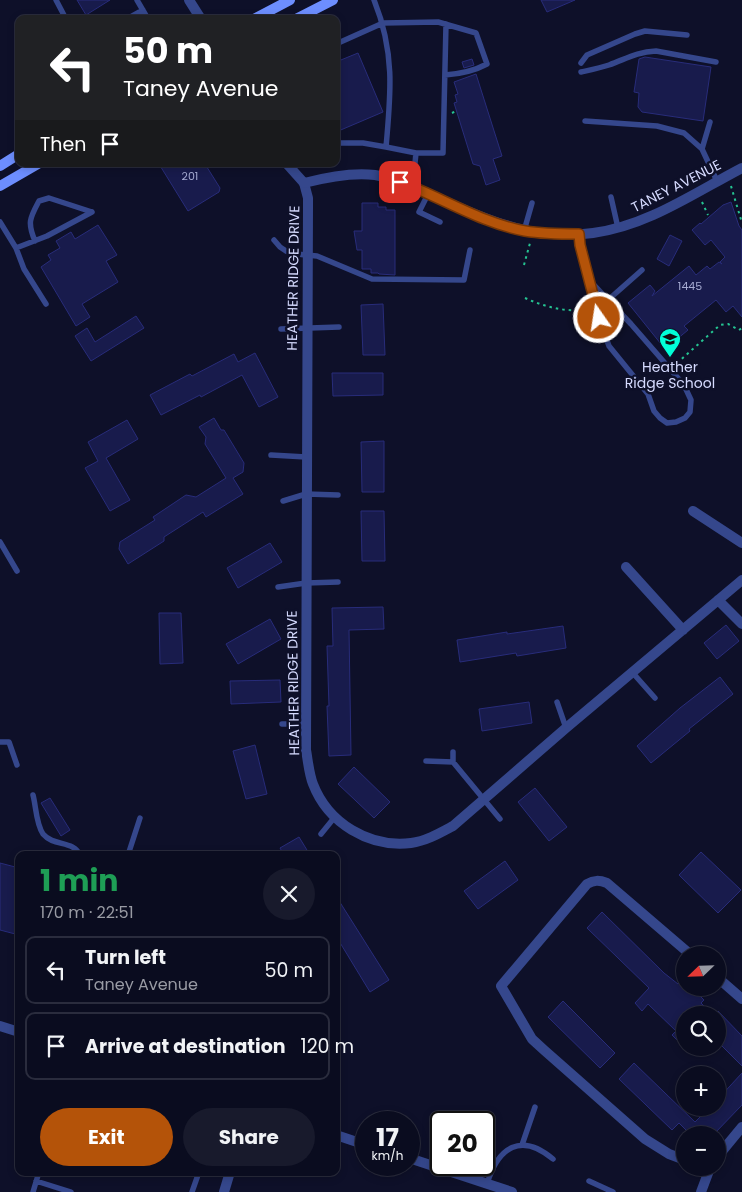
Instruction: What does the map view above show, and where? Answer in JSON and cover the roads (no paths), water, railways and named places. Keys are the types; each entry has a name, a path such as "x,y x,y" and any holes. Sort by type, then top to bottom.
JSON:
{"main road":[{"path":"262,15 290,0"},
{"path":"304,15 333,0"},
{"path":"0,166 15,157"},
{"path":"0,186 33,167"}],"street":[{"path":"189,0 198,15"},
{"path":"290,167 304,183"},
{"name":"HEATHER RIDGE DRIVE","path":"297,167 308,198 306,328 306,750 313,783 321,800 334,818 360,835 392,844 412,843 432,837 453,826 742,580"},
{"name":"TANEY AVENUE","path":"304,183 357,173 390,178 410,185 470,213 524,231 550,234 579,234 618,228 648,218 742,168"},
{"path":"693,511 742,543"},
{"path":"626,567 683,630"},
{"path":"718,600 742,624"},
{"path":"676,1157 645,1139 532,1039 501,986 587,884 593,881 599,880 607,883 680,946"},
{"path":"726,985 742,998"},
{"path":"0,1026 15,1031"},
{"path":"726,1146 742,1127"},
{"path":"340,1136 355,1141"},
{"path":"420,1162 512,1192"},
{"path":"224,1192 229,1176"},
{"path":"701,1192 706,1176"}],"lane":[{"path":"56,0 64,15"},
{"path":"138,0 146,15"},
{"path":"374,0 383,23 390,68 390,102 386,147"},
{"path":"134,15 143,10"},
{"path":"340,42 383,23 417,22 446,24 476,33 487,64 458,74 445,75"},
{"path":"340,143 363,143 416,153 443,153 446,24"},
{"path":"581,63 587,55 600,48 645,31 687,35"},
{"path":"581,72 608,65 633,54 656,51 716,62"},
{"path":"585,121 657,126 684,133 702,149 717,181"},
{"path":"702,149 710,122"},
{"path":"410,185 414,173 416,153"},
{"path":"428,194 419,212 440,222"},
{"path":"610,197 618,228"},
{"path":"16,248 35,241 46,236 92,212 49,198 39,201 30,220 29,228 35,241"},
{"path":"524,231 532,203"},
{"path":"0,222 16,248 24,269 46,304"},
{"path":"579,234 580,245 599,318 609,346 648,394 654,411 660,418 667,423 685,418 690,412 691,400 684,385 590,280"},
{"path":"274,240 286,251 317,256 372,279 464,280 470,250"},
{"path":"608,300 642,270"},
{"path":"281,329 340,327"},
{"path":"271,455 306,457"},
{"path":"283,501 306,494 338,496"},
{"path":"0,542 17,571"},
{"path":"278,587 306,583 338,582"},
{"path":"632,672 655,698"},
{"path":"557,702 566,728"},
{"path":"282,724 305,724"},
{"path":"0,742 9,742 17,765"},
{"path":"453,752 453,762 500,819"},
{"path":"426,761 453,762"},
{"path":"33,795 43,834 52,841 76,848 78,851"},
{"path":"129,851 140,818"},
{"path":"321,834 334,818"},
{"path":"522,1145 535,1107"},
{"path":"495,1163 502,1154 511,1148 522,1145 533,1145 543,1150 553,1159"},
{"path":"33,1192 38,1176"},
{"path":"192,1192 198,1176"},
{"path":"487,1184 490,1176"},
{"path":"36,1181 71,1192"},
{"path":"588,1181 613,1192"},
{"path":"596,1192 599,1185"}],"place":[{"name":"Heather Ridge School","path":"670,358"}]}
